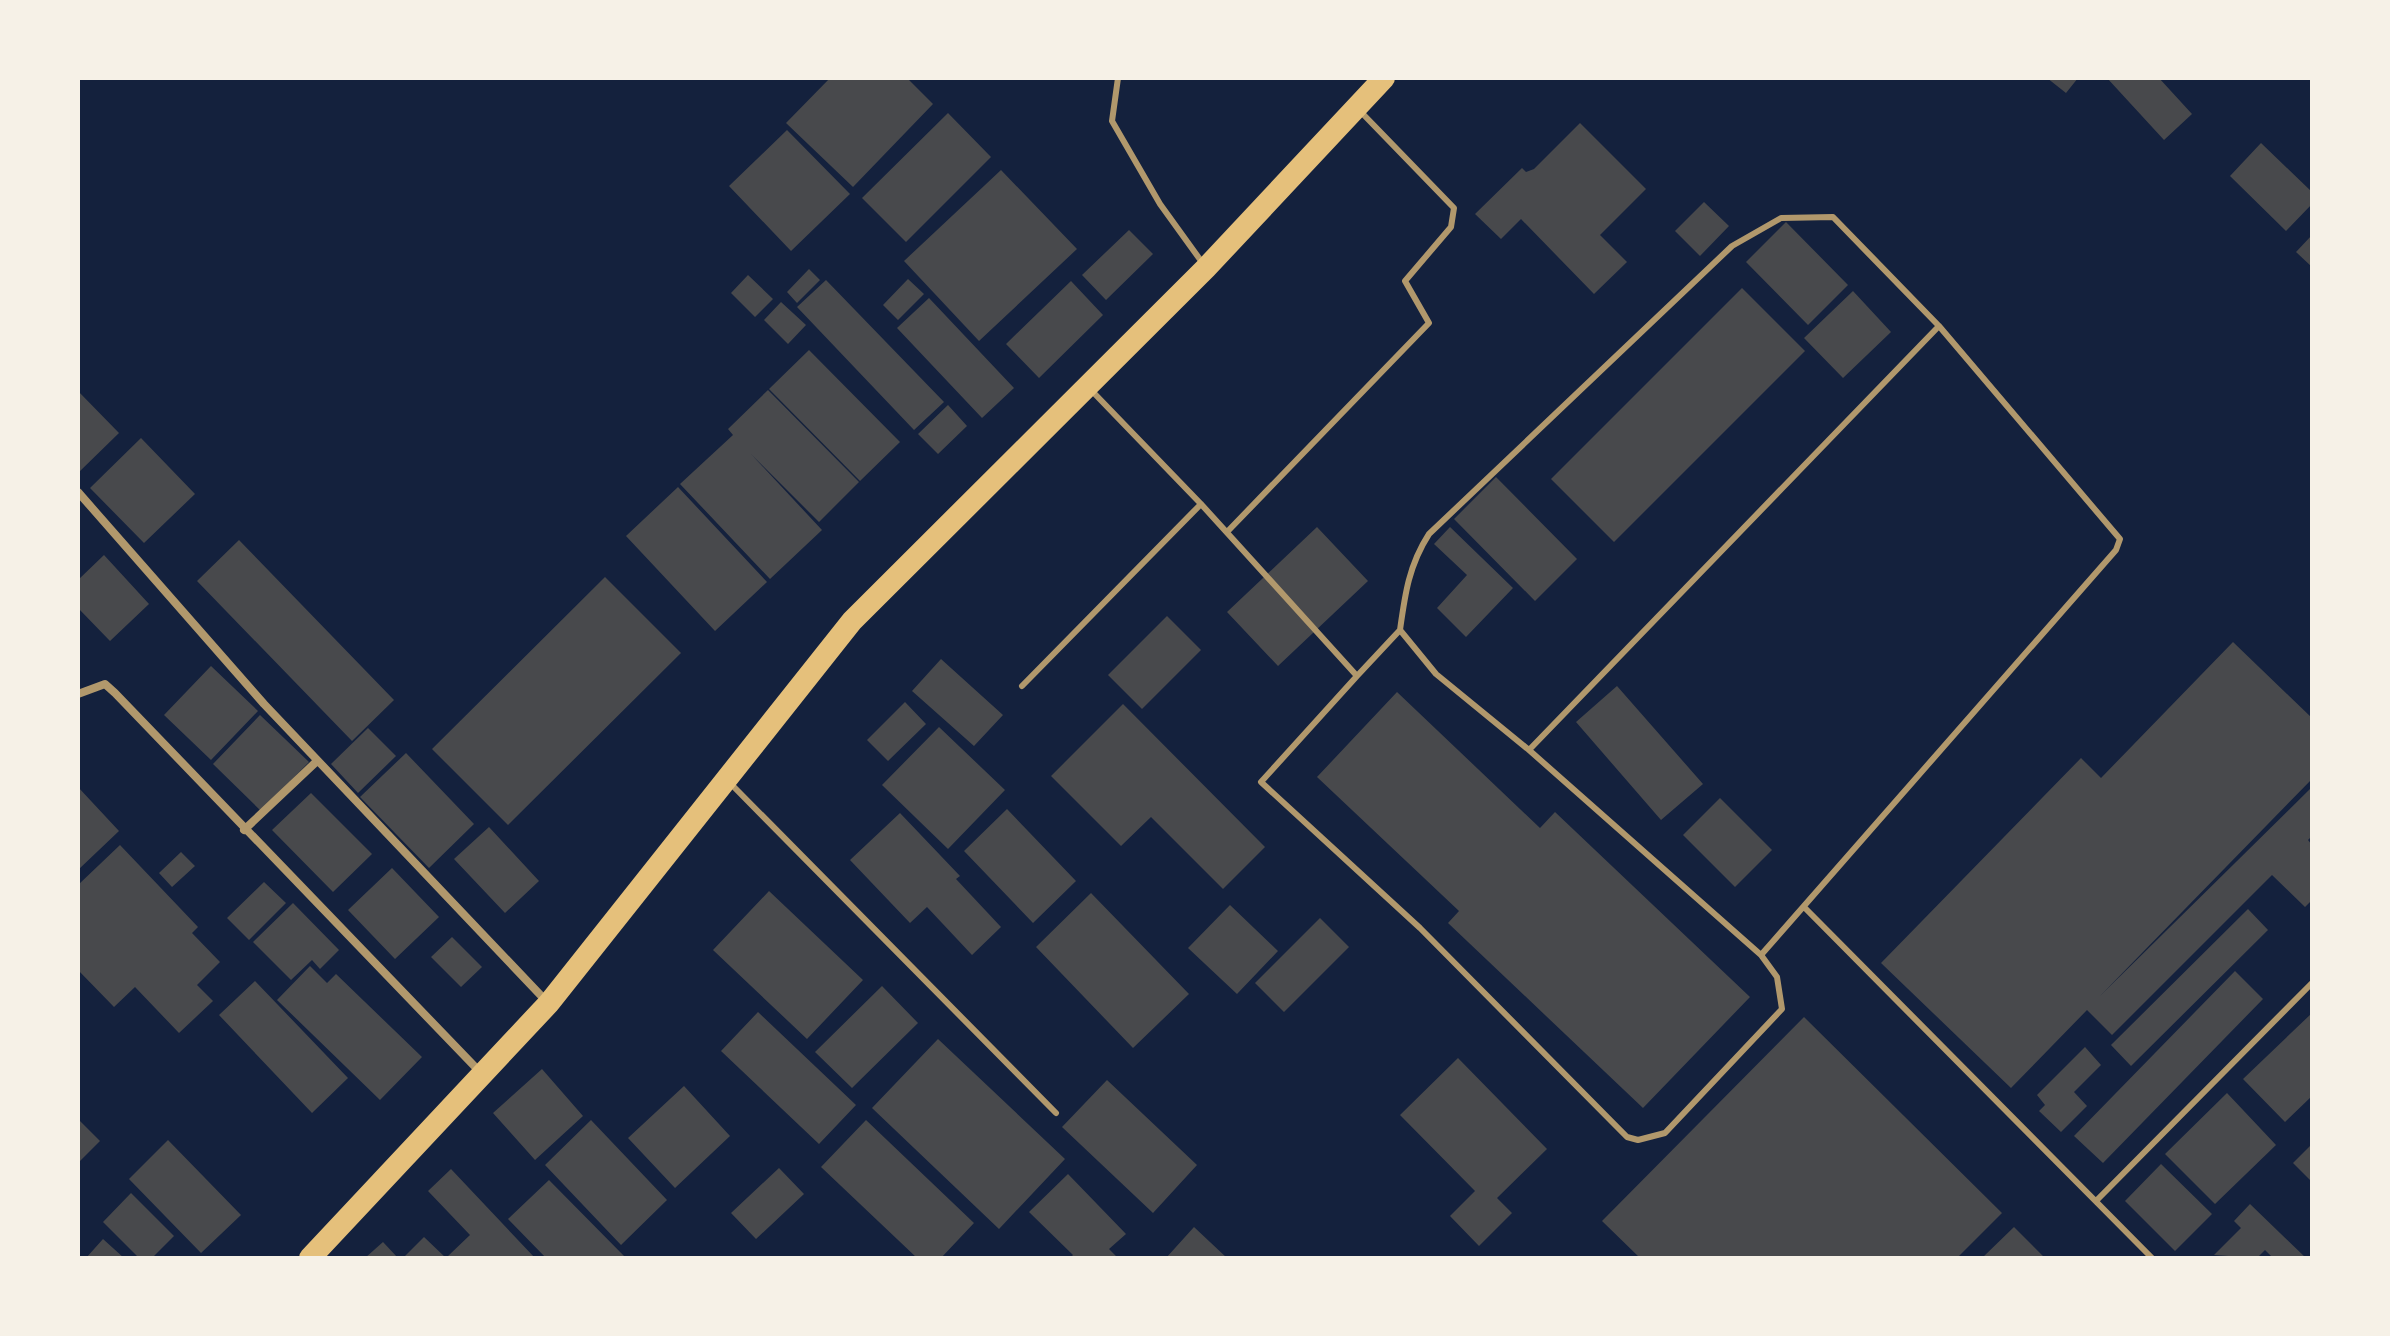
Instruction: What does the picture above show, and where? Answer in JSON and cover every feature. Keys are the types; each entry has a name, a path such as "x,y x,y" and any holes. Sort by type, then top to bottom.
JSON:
{"highway":[{"path":"310,1258 549,1003 852,621 1206,268 1384,78"}],"street":[{"path":"78,492 317,761 549,1003"},
{"path":"78,694 105,684 482,1074"},
{"path":"244,830 317,761"}],"lane":[{"path":"1118,78 1112,121 1160,204 1206,268"},
{"path":"1227,532 1429,323 1405,281 1451,227 1454,208 1356,107"},
{"path":"1400,630 1436,674 1529,750 1761,955 1777,977 1782,1009 1665,1133 1638,1140 1627,1137 1420,928 1261,782 1400,630 1407,581 1415,556 1429,534 1732,246 1781,218 1833,217 1939,326 2120,539 2116,550 1761,955"},
{"path":"1529,750 1939,326"},
{"path":"1088,387 1201,504 1357,676"},
{"path":"1022,686 1201,504"},
{"path":"728,781 1056,1113"},
{"path":"1805,908 2152,1258"},
{"path":"2096,1201 2312,983"}],"building":[{"path":"830,78 907,78 933,104 853,187 786,123"},
{"path":"2047,78 2078,78 2066,93"},
{"path":"2107,78 2159,78 2192,114 2164,140"},
{"path":"948,113 991,157 906,242 862,198"},
{"path":"1580,123 1646,189 1600,235 1627,262 1594,294 1521,219 1501,239 1475,214 1522,168 1526,172 1534,169"},
{"path":"787,130 850,194 791,251 729,186"},
{"path":"2261,143 2312,192 2312,204 2286,231 2230,176"},
{"path":"1001,170 1077,249 979,341 904,261"},
{"path":"1704,202 1729,226 1700,256 1675,231"},
{"path":"1786,222 1848,285 1808,325 1746,262"},
{"path":"1129,230 1153,254 1106,300 1082,275"},
{"path":"2312,235 2312,267 2296,252"},
{"path":"809,269 820,280 797,303 787,292"},
{"path":"748,275 773,299 755,317 731,293"},
{"path":"908,279 924,294 898,320 883,305"},
{"path":"826,280 944,402 914,430 797,307"},
{"path":"1071,281 1103,315 1039,378 1006,344"},
{"path":"1742,288 1805,351 1614,542 1551,479"},
{"path":"1853,291 1891,332 1843,378 1804,338"},
{"path":"929,298 1014,388 982,418 897,328"},
{"path":"781,302 806,325 788,344 764,320"},
{"path":"809,350 900,442 860,481 769,389"},
{"path":"768,390 859,482 819,522 751,454 822,530 770,579 680,484 733,435 728,429"},
{"path":"78,391 119,433 78,473"},
{"path":"948,405 967,426 938,454 918,434"},
{"path":"141,438 195,494 144,543 90,488"},
{"path":"1496,477 1577,559 1535,601 1454,519"},
{"path":"678,487 767,582 715,631 626,536"},
{"path":"1317,527 1368,581 1278,666 1227,612"},
{"path":"1450,527 1513,588 1466,637 1437,608 1467,575 1434,544"},
{"path":"239,540 394,700 352,741 197,581"},
{"path":"104,555 149,604 110,641 78,608 78,580"},
{"path":"605,577 681,653 508,825 432,749"},
{"path":"1167,616 1201,650 1142,709 1108,675"},
{"path":"2233,642 2312,718 2312,779 2100,996 2312,787 2312,836 2308,840 2312,845 2312,900 2305,907 2272,875 2112,1035 2087,1010 2011,1088 1881,963 2081,758 2101,778"},
{"path":"941,659 1003,715 974,746 912,691"},
{"path":"211,666 258,711 211,760 164,715"},
{"path":"1617,686 1703,784 1661,820 1576,722"},
{"path":"1397,692 1540,828 1555,812 1750,997 1643,1108 1448,923 1459,911 1317,777"},
{"path":"905,702 926,724 888,761 867,740"},
{"path":"1123,704 1265,847 1223,889 1151,817 1121,846 1051,776"},
{"path":"260,715 309,762 261,811 213,764"},
{"path":"939,727 1005,790 948,849 882,785"},
{"path":"368,728 396,756 358,793 331,764"},
{"path":"406,753 474,824 429,868 360,797"},
{"path":"78,787 119,831 78,870"},
{"path":"311,793 372,854 333,892 272,830"},
{"path":"1720,798 1772,850 1735,887 1683,835"},
{"path":"1007,809 1076,881 1033,923 964,851"},
{"path":"900,813 960,876 956,879 1001,927 972,955 927,907 910,923 850,860"},
{"path":"489,827 539,881 505,913 454,859"},
{"path":"120,845 198,927 192,933 220,962 197,985 213,1001 179,1033 135,987 114,1007 78,970 78,885"},
{"path":"181,852 195,866 172,887 159,873"},
{"path":"392,868 439,917 395,959 348,910"},
{"path":"264,882 286,903 249,940 227,918"},
{"path":"769,891 863,980 807,1039 713,950"},
{"path":"1091,893 1189,994 1133,1048 1036,947"},
{"path":"293,903 339,950 320,969 312,960 291,980 253,942"},
{"path":"1230,905 1278,951 1237,994 1188,948"},
{"path":"2248,909 2268,930 2131,1066 2111,1045"},
{"path":"1320,918 1349,947 1284,1012 1255,983"},
{"path":"452,937 482,967 461,987 431,957"},
{"path":"310,966 327,983 336,974 422,1057 380,1100 277,1000"},
{"path":"2235,971 2263,999 2103,1163 2074,1136"},
{"path":"255,981 348,1078 312,1113 219,1015"},
{"path":"882,986 918,1023 852,1088 815,1052"},
{"path":"758,1012 856,1105 819,1144 721,1051"},
{"path":"2312,1013 2312,1096 2285,1122 2243,1079"},
{"path":"1804,1017 2002,1213 1957,1258 1640,1258 1602,1221"},
{"path":"938,1039 1065,1159 999,1229 872,1108"},
{"path":"2085,1047 2101,1065 2074,1092 2087,1106 2061,1132 2039,1111 2045,1105 2037,1095"},
{"path":"1458,1058 1547,1149 1497,1198 1512,1213 1479,1246 1450,1216 1475,1191 1400,1115"},
{"path":"542,1069 583,1116 535,1160 493,1113"},
{"path":"1107,1080 1197,1165 1153,1213 1062,1127"},
{"path":"684,1086 730,1136 675,1188 628,1138"},
{"path":"2227,1093 2276,1145 2215,1204 2165,1154"},
{"path":"78,1119 100,1141 78,1163"},
{"path":"591,1120 667,1200 621,1245 545,1165"},
{"path":"866,1120 974,1223 941,1258 917,1258 821,1167"},
{"path":"168,1140 241,1215 201,1253 129,1179"},
{"path":"2312,1144 2312,1182 2293,1163"},
{"path":"2161,1164 2212,1214 2175,1251 2125,1201"},
{"path":"779,1168 804,1194 756,1239 731,1213"},
{"path":"451,1169 535,1258 449,1258 470,1235 428,1191"},
{"path":"1068,1174 1126,1234 1109,1249 1118,1258 1070,1258 1073,1255 1029,1212"},
{"path":"549,1180 626,1258 546,1258 508,1219"},
{"path":"131,1193 174,1236 152,1258 139,1258 103,1222"},
{"path":"2250,1204 2306,1258 2273,1258 2265,1250 2257,1258 2214,1255 2241,1228 2234,1221"},
{"path":"1194,1227 1227,1258 1166,1258"},
{"path":"2014,1227 2045,1258 1982,1258"},
{"path":"424,1237 446,1258 403,1258"},
{"path":"103,1239 124,1258 86,1258"},
{"path":"383,1242 398,1258 365,1258"}]}
